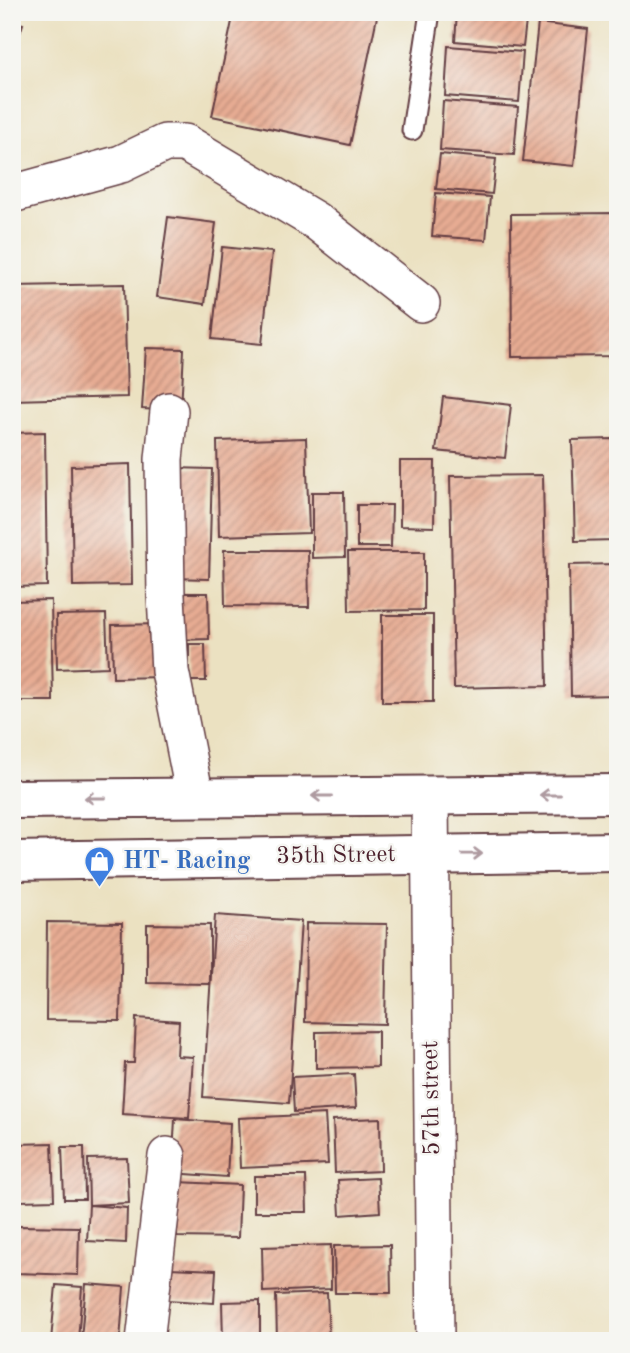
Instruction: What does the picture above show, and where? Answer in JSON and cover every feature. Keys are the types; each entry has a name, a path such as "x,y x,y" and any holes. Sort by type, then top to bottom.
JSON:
{"main road":[{"path":"12,799 618,794"},
{"name":"35th Street","path":"12,861 618,852"}],"street":[{"path":"12,194 121,163 165,143 185,143 316,221 421,303"},
{"path":"169,411 163,460 170,671 195,797"},
{"name":"57th street","path":"430,796 435,1341"},
{"path":"145,1341 167,1156"}],"lane":[{"path":"412,130 430,12"}],"building":[{"path":"234,12 378,12 350,145 212,116"},
{"path":"457,12 527,12 523,47 455,41"},
{"path":"12,21 23,24 13,55 12,55"},
{"path":"538,23 588,29 574,166 523,161"},
{"path":"448,46 523,52 519,102 445,96"},
{"path":"443,101 518,107 514,155 440,150"},
{"path":"440,154 496,159 492,194 436,189"},
{"path":"436,193 490,197 486,240 432,236"},
{"path":"618,213 618,356 512,357 511,214"},
{"path":"168,217 216,223 205,304 157,297"},
{"path":"222,247 272,252 262,344 212,339"},
{"path":"124,284 127,397 12,400 12,286"},
{"path":"146,348 184,349 181,411 142,409"},
{"path":"443,397 511,405 505,458 436,451"},
{"path":"45,432 47,586 12,587 12,433"},
{"path":"306,438 309,533 219,536 217,441"},
{"path":"613,439 615,540 575,541 572,440"},
{"path":"400,461 435,461 434,527 400,526"},
{"path":"130,464 132,585 73,586 71,466"},
{"path":"173,468 212,469 209,579 170,578"},
{"path":"543,475 547,686 454,688 450,476"},
{"path":"312,492 344,492 345,557 312,558"},
{"path":"357,505 392,505 391,547 357,547"},
{"path":"224,550 308,550 309,607 225,606"},
{"path":"348,552 424,552 424,610 349,611"},
{"path":"618,564 618,695 571,696 569,565"},
{"path":"173,593 208,593 209,639 174,640"},
{"path":"51,600 53,701 13,701 12,601"},
{"path":"106,614 108,667 57,669 56,615"},
{"path":"382,615 433,615 433,702 382,702"},
{"path":"162,624 164,677 113,678 112,625"},
{"path":"189,644 205,644 206,681 189,681"},
{"path":"215,915 301,921 289,1103 203,1097"},
{"path":"47,922 122,923 120,1021 46,1020"},
{"path":"306,923 387,924 385,1024 305,1022"},
{"path":"147,924 210,925 210,984 147,983"},
{"path":"136,1018 179,1021 177,1056 193,1057 189,1118 122,1114 125,1063 134,1063"},
{"path":"378,1031 378,1067 316,1068 316,1032"},
{"path":"354,1074 356,1108 294,1112 292,1077"},
{"path":"325,1114 328,1164 240,1168 238,1118"},
{"path":"380,1118 381,1171 335,1173 333,1120"},
{"path":"175,1119 230,1123 227,1177 172,1173"},
{"path":"52,1143 54,1200 20,1201 18,1144"},
{"path":"62,1147 84,1147 85,1199 64,1199"},
{"path":"127,1158 129,1203 89,1205 88,1159"},
{"path":"254,1176 306,1176 307,1212 254,1212"},
{"path":"378,1178 380,1212 340,1215 338,1180"},
{"path":"178,1182 240,1185 238,1238 177,1237"},
{"path":"89,1205 127,1208 126,1243 87,1241"},
{"path":"17,1226 79,1227 78,1275 16,1273"},
{"path":"331,1245 331,1289 263,1292 262,1247"},
{"path":"390,1245 391,1293 335,1293 334,1246"},
{"path":"169,1268 216,1270 214,1303 167,1300"},
{"path":"86,1284 124,1287 120,1341 81,1339"},
{"path":"56,1285 82,1287 78,1341 51,1341"},
{"path":"327,1293 329,1341 277,1341 276,1295"},
{"path":"260,1301 260,1341 223,1341 222,1302"}],"place":[{"name":"HT- Racing","path":"100,889"}]}
